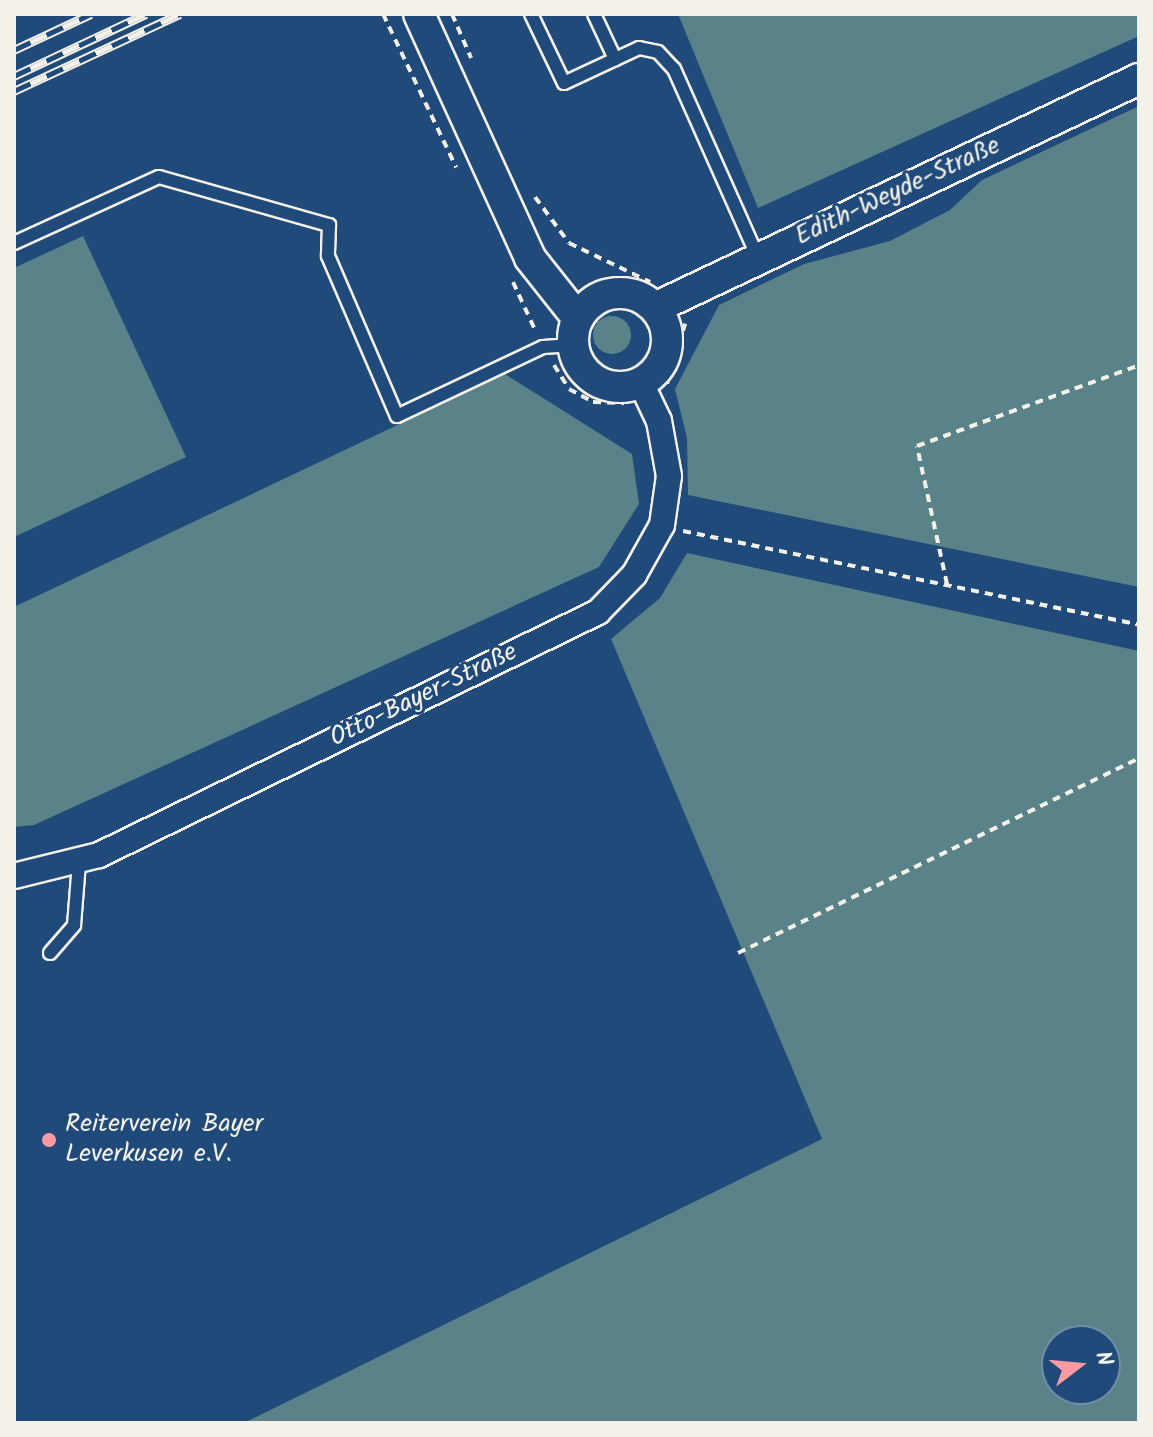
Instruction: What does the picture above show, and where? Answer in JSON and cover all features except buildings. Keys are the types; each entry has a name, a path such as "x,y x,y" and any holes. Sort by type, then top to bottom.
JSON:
{"street":[{"path":"419,14 530,258 574,331 579,365 601,384 653,385 667,343 665,303 627,294 606,295 574,331"},
{"name":"Edith-Weyde-Straße","path":"665,303 1139,79"},
{"name":"Otto-Bayer-Straße","path":"14,876 79,863 598,612 634,575 662,525 665,448 653,385"}],"lane":[{"path":"531,14 564,83 639,48 658,52 674,69 758,258"},
{"path":"594,14 615,59"},
{"path":"14,243 159,177 329,225 328,256 397,416 574,331"},
{"path":"50,953 74,925 79,863"}],"path":[{"path":"452,14 476,69"},
{"path":"532,192 569,243 665,303 685,323 653,385"},
{"path":"948,586 917,446 1139,365"},
{"path":"674,529 1139,625"},
{"path":"738,953 1139,758"}],"green space":[{"path":"678,14 1139,14 1139,36 758,208"},
{"path":"1139,106 1139,587 688,495 687,438 675,389 719,305 804,264 890,241 950,210 982,180"},
{"path":"83,236 186,457 14,537 14,268"},
{"path":"612,316 625,322 631,335 625,348 612,354 599,348 593,335 599,322"},
{"path":"505,374 632,454 639,504 599,567 34,825 14,827 14,607"},
{"path":"687,553 1139,651 1139,1423 244,1423 822,1139 611,639 660,598"}],"railway":[{"path":"14,50 91,14"},
{"path":"14,76 146,14"},
{"path":"14,91 180,14"}],"place":[{"name":"Reiterverein Bayer Leverkusen e.V.","path":"49,1140"}]}
